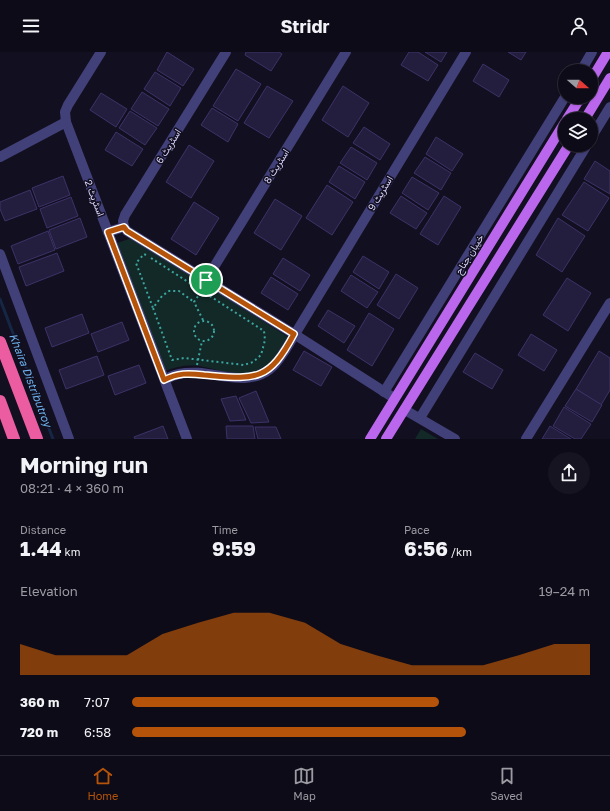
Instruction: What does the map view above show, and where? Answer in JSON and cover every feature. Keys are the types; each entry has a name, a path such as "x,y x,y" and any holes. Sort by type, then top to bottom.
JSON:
{"highway":[{"path":"0,342 37,439"},
{"path":"0,401 14,439"}],"main road":[{"path":"598,68 608,52"},
{"path":"589,112 610,78"},
{"name":"خیبان جناح","path":"370,439 558,133"},
{"path":"386,439 564,152"}],"street":[{"path":"0,157 66,122 65,112 68,105 101,52"},
{"name":"اسٹریٹ 6","path":"124,227 123,221 125,215 226,52"},
{"name":"اسٹریٹ 8","path":"208,280 346,52"},
{"name":"اسٹریٹ 9","path":"164,380 175,375 186,373 252,378 272,368 286,349 466,52"},
{"path":"585,64 592,52"},
{"path":"384,392 561,104"},
{"path":"598,127 610,107"},
{"name":"اسٹریٹ 2","path":"66,122 187,439"},
{"path":"420,418 582,152"},
{"path":"108,232 124,227 127,231 208,280 394,398"},
{"path":"0,254 70,439"},
{"path":"526,439 610,303"},
{"path":"405,410 455,439"}],"path":[{"path":"144,254 201,292 264,331 266,334 261,355 253,362 244,365 184,358 172,360 136,263 144,254"},
{"path":"194,302 208,280"},
{"path":"152,308 162,296 169,291 183,294 194,302 203,321"},
{"path":"203,321 210,322 214,332 211,338 202,340 196,337 194,330 197,324 203,321"},
{"path":"197,360 202,340"}],"green space":[{"path":"132,238 288,337 272,361 260,370 246,375 194,366 179,367 165,371 117,243"},
{"path":"421,429 438,439 415,439"}],"building":[{"path":"167,52 194,69 183,86 157,70"},
{"path":"246,52 279,52 282,54 271,71 245,55"},
{"path":"409,52 418,52 438,65 428,81 401,65"},
{"path":"425,52 447,52 441,62"},
{"path":"508,52 526,52 521,60"},
{"path":"483,64 509,80 499,97 473,81"},
{"path":"236,69 261,84 238,121 213,106"},
{"path":"155,72 181,88 170,106 144,89"},
{"path":"267,86 293,101 269,138 244,123"},
{"path":"343,86 369,103 348,137 322,120"},
{"path":"142,92 169,109 158,126 131,109"},
{"path":"101,93 127,109 116,127 90,110"},
{"path":"212,108 238,124 228,142 201,125"},
{"path":"130,111 157,128 145,145 119,128"},
{"path":"364,127 390,144 380,160 353,143"},
{"path":"116,132 143,149 132,166 105,150"},
{"path":"436,137 463,154 452,171 426,154"},
{"path":"189,145 214,161 191,198 166,182"},
{"path":"351,147 377,163 367,180 340,163"},
{"path":"425,157 451,173 441,190 414,173"},
{"path":"595,161 610,171 610,194 584,179"},
{"path":"339,166 365,182 355,199 329,182"},
{"path":"63,176 70,195 39,207 32,188"},
{"path":"412,177 439,193 428,210 402,193"},
{"path":"584,182 609,198 588,231 562,215"},
{"path":"327,185 353,202 332,235 306,218"},
{"path":"30,190 37,209 5,221 0,209 0,202"},
{"path":"401,196 427,213 416,229 390,213"},
{"path":"444,196 461,207 438,245 420,234"},
{"path":"71,197 78,216 47,228 40,209"},
{"path":"275,199 302,216 281,250 254,233"},
{"path":"194,202 219,218 196,255 171,239"},
{"path":"80,218 87,237 56,249 49,230"},
{"path":"558,218 585,236 562,272 536,255"},
{"path":"48,231 55,250 18,264 11,246"},
{"path":"57,253 64,271 26,286 19,267"},
{"path":"363,256 389,272 379,289 353,272"},
{"path":"283,258 310,275 300,291 273,274"},
{"path":"396,274 418,288 399,319 377,305"},
{"path":"351,275 378,292 367,308 341,291"},
{"path":"271,277 298,294 288,310 261,293"},
{"path":"567,278 591,293 568,331 543,315"},
{"path":"328,310 355,326 344,343 318,326"},
{"path":"369,313 394,329 372,366 347,350"},
{"path":"82,314 89,333 52,347 45,328"},
{"path":"122,322 129,340 98,352 91,334"},
{"path":"531,334 557,350 544,371 518,355"},
{"path":"304,351 332,367 321,386 293,370"},
{"path":"599,351 610,358 610,390 601,405 576,389"},
{"path":"475,353 503,370 492,389 463,372"},
{"path":"97,356 104,375 66,389 59,370"},
{"path":"139,365 146,383 115,395 108,376"},
{"path":"576,389 602,405 592,422 565,406"},
{"path":"256,391 269,422 251,423 239,398"},
{"path":"236,396 246,420 230,421 221,399"},
{"path":"564,407 591,424 581,439 575,439 553,426"},
{"path":"163,426 168,439 135,439 134,437"},
{"path":"226,426 253,426 255,439 227,439"},
{"path":"550,426 571,439 542,439"},
{"path":"255,427 276,427 281,439 258,439"}],"waterway":[{"name":"Khaira Distributroy","path":"0,299 53,439"}],"route":[{"path":"124,227 127,231 206,280 294,334 279,360 272,368 252,378 180,373 164,380 108,232 124,227"}]}
